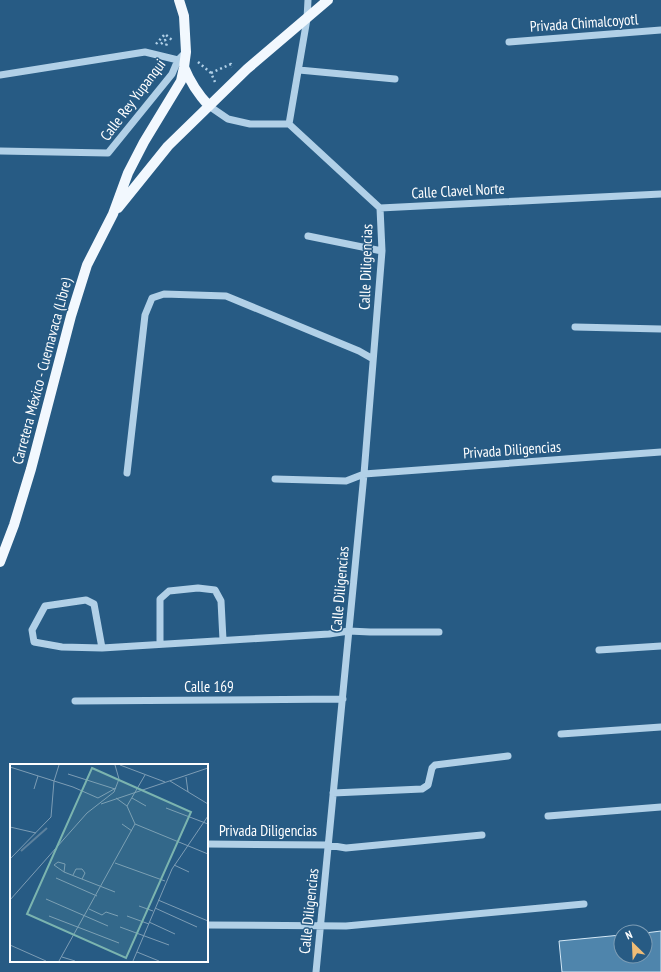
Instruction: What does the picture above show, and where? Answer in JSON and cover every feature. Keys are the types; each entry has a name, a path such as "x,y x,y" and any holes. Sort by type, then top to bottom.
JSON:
{"main road":[{"name":"Carretera México - Cuernavaca (Libre)","path":"0,562 14,525 31,469 71,316 87,265 113,214 128,173 144,142 181,81 181,63 190,55 184,16 179,0"},
{"name":"Carretera México - Cuernavaca (Libre)","path":"113,214 168,146 208,106 247,69 328,0"},
{"path":"181,63 190,81 208,106"}],"street":[{"path":"289,124 307,19 308,0"},
{"name":"Privada Chimalcoyotl","path":"509,42 661,30"},
{"path":"0,74 145,52 181,63"},
{"name":"Calle Rey Yupanqui","path":"0,151 108,153 181,63"},
{"path":"299,70 395,79"},
{"path":"208,106 228,119 250,124 289,124 380,208"},
{"name":"Calle Clavel Norte","path":"380,208 661,194"},
{"name":"Calle Diligencias","path":"316,972 364,474 382,251 380,208"},
{"path":"308,236 382,251"},
{"path":"128,473 144,315 152,298 164,294 226,296 358,351 373,359"},
{"path":"575,326 661,329"},
{"name":"Privada Diligencias","path":"275,479 346,481 364,474 661,452"},
{"path":"160,644 160,600 169,591 198,588 215,590 221,601 223,640"},
{"path":"102,648 94,604 86,600 45,606 32,630 34,642 62,647 102,648 329,634 349,631 439,632"},
{"path":"599,650 661,646"},
{"name":"Calle 169","path":"75,701 343,699"},
{"path":"561,734 661,726"},
{"path":"333,793 422,789 428,785 432,768 435,764 508,756"},
{"path":"548,816 661,808"},
{"name":"Privada Diligencias","path":"208,844 328,845 346,848 482,835"},
{"path":"208,925 346,926 584,904"}],"path":[{"path":"165,40 158,47 155,45 165,34 177,44"},
{"path":"190,55 211,73 217,86"},
{"path":"211,73 231,64"}],"building":[{"path":"661,931 661,972 562,972 559,941 613,936 613,964 653,964 653,932"}]}
